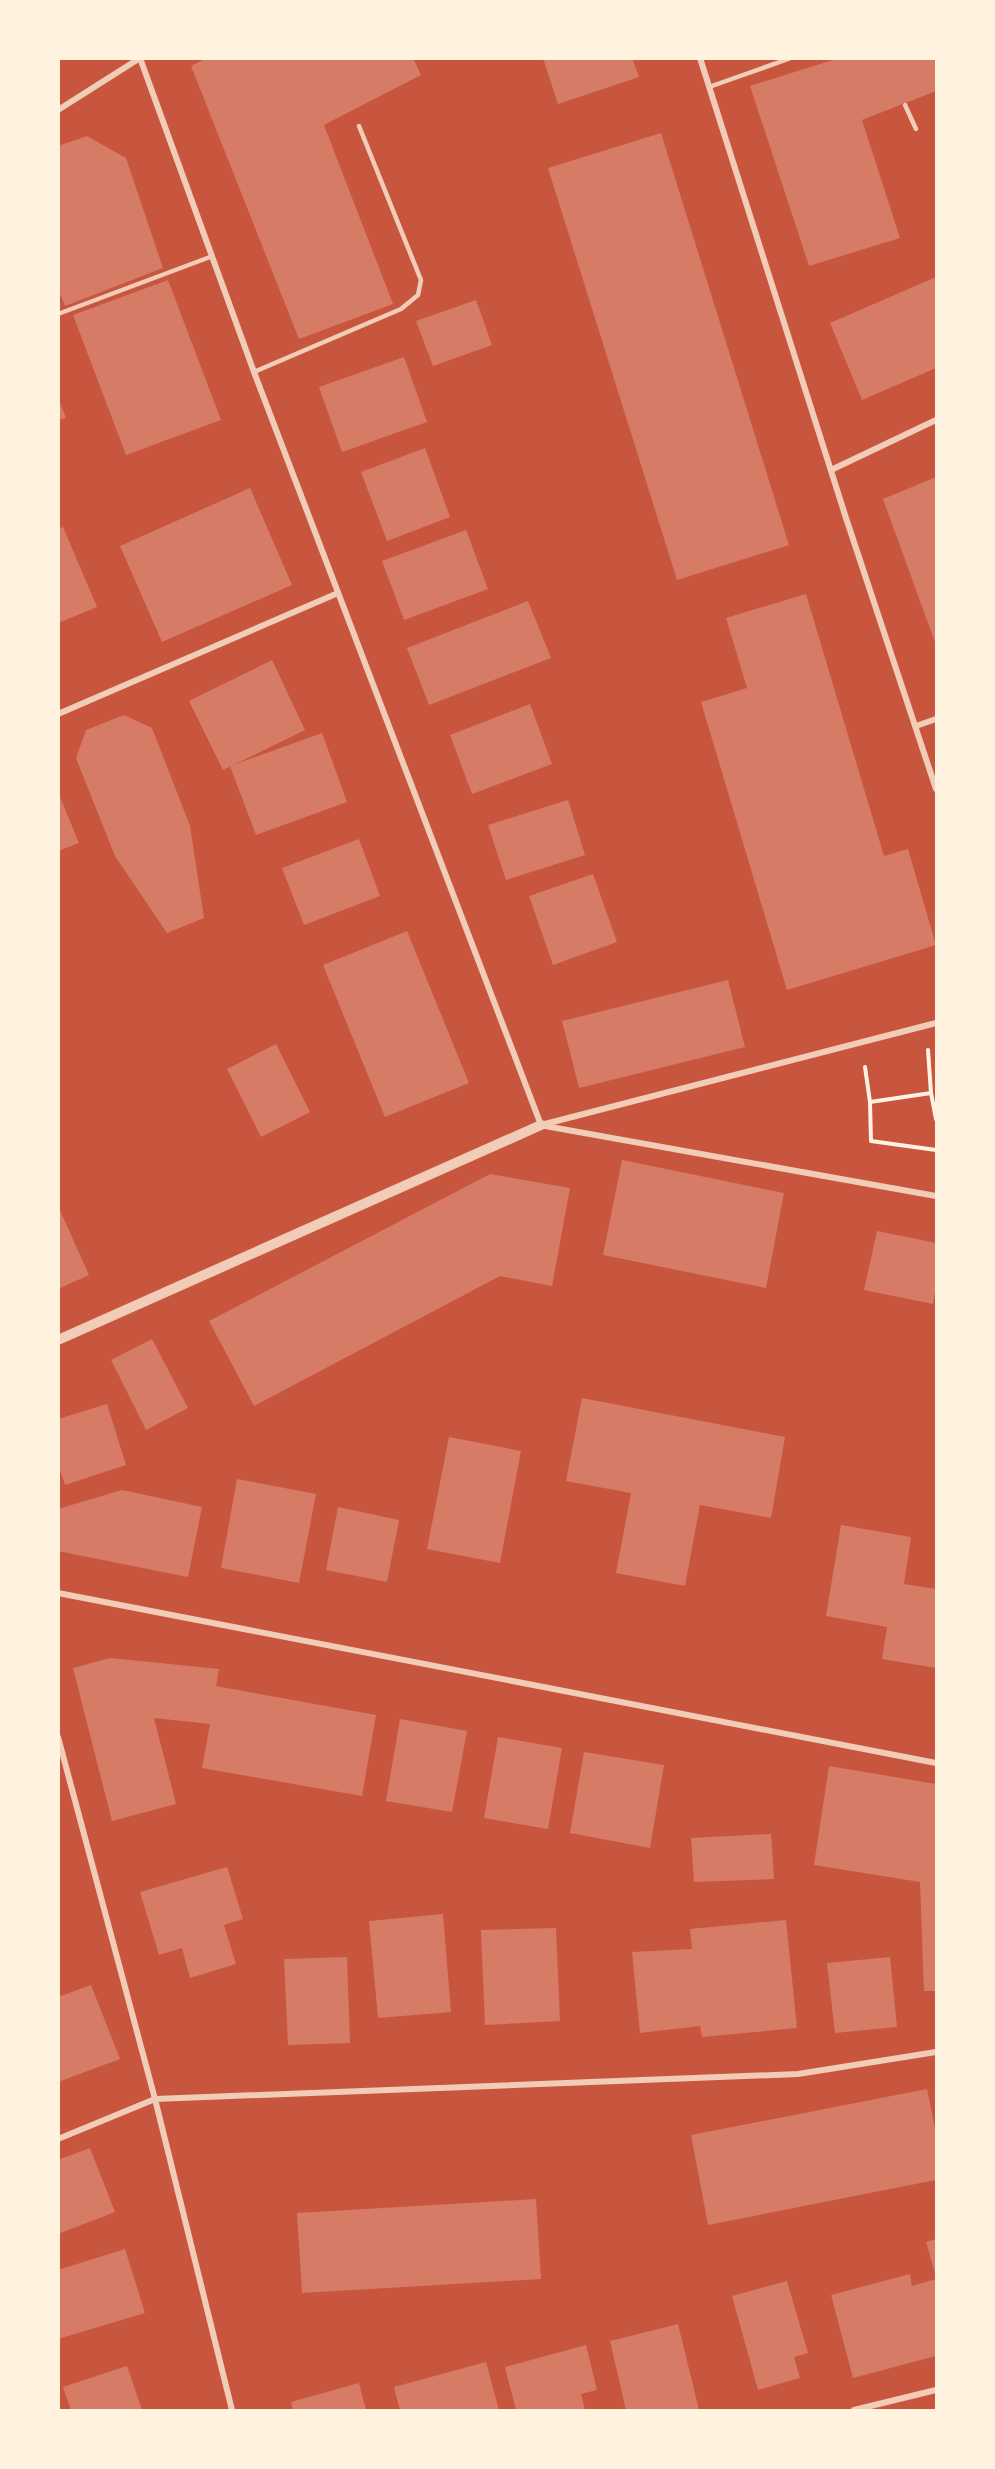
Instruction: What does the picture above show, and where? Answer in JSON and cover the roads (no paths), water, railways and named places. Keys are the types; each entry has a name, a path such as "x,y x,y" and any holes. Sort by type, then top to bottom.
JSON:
{"street":[{"path":"700,58 831,470 936,789"},
{"path":"58,110 140,59 210,256 541,1125"},
{"path":"831,470 936,420"},
{"path":"58,714 338,592"},
{"path":"916,726 936,719"},
{"path":"58,1340 541,1125 936,1023"},
{"path":"541,1125 936,1196"},
{"path":"58,1593 936,1763"},
{"path":"58,1737 155,2099 232,2410"},
{"path":"58,2139 155,2099 798,2074 936,2052"},
{"path":"854,2410 936,2390"}],"lane":[{"path":"709,87 791,58"},
{"path":"904,105 916,129"},
{"path":"254,372 401,309 418,296 421,280 359,126"},
{"path":"58,314 210,256"}]}
